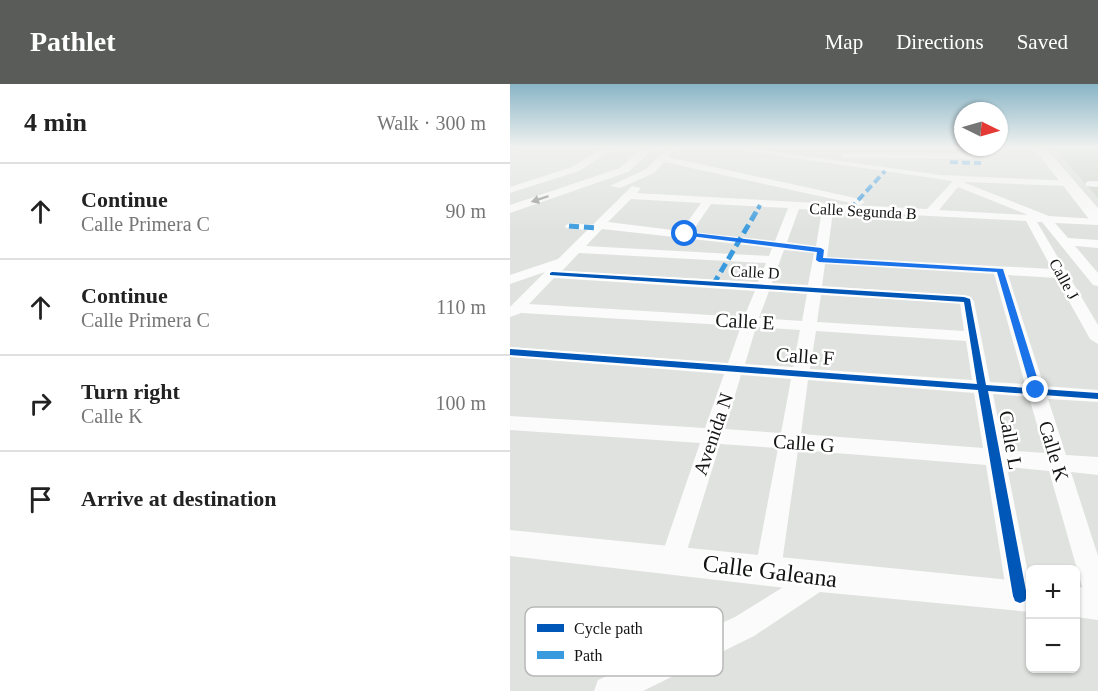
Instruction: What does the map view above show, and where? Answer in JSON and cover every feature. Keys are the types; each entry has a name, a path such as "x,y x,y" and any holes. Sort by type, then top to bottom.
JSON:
{"main road":[{"path":"1084,180 1098,221"}],"street":[{"path":"510,190 555,175"},
{"path":"510,222 641,175"},
{"path":"736,175 904,213"},
{"path":"917,175 958,181 1084,180"},
{"path":"510,209 611,176 630,181 637,187 514,311"},
{"path":"929,214 958,181"},
{"path":"958,181 1045,220 1098,282"},
{"name":"Calle Segunda B","path":"629,196 828,209 1098,221"},
{"path":"685,234 707,202"},
{"name":"Avenida N","path":"672,560 750,322 794,207"},
{"path":"768,570 807,324 828,209"},
{"name":"Calle J","path":"1030,219 1098,339"},
{"path":"568,226 598,226 685,234 779,245 820,255 1061,274"},
{"path":"1066,242 1098,243"},
{"path":"575,249 774,260"},
{"path":"510,280 564,261"},
{"name":"Calle K","path":"1000,270 1098,597"},
{"name":"Calle D","path":"552,274 763,288 957,297"},
{"name":"Calle L","path":"957,297 967,301 995,458 1025,596"},
{"name":"Calle E","path":"514,311 807,324 972,336"},
{"name":"Calle F","path":"510,352 1098,396"},
{"name":"Calle G","path":"510,423 789,441 1098,466"},
{"name":"Calle Galeana","path":"510,543 820,577 1025,596"},
{"path":"723,637 780,607 820,577"},
{"path":"1080,602 1098,604"},
{"path":"609,691 642,676"}],"shaded area":[{"path":"1078,175 1098,175 1098,198"}],"marked path":[{"path":"849,210 881,175"},
{"path":"713,285 760,205"},
{"path":"569,226 596,228"}],"cycle path":[{"path":"552,274 964,299 967,301 1020,596"},
{"path":"510,352 1098,396"}],"route":[{"path":"685,234 821,250 819,260 1000,270 1036,390"}]}
